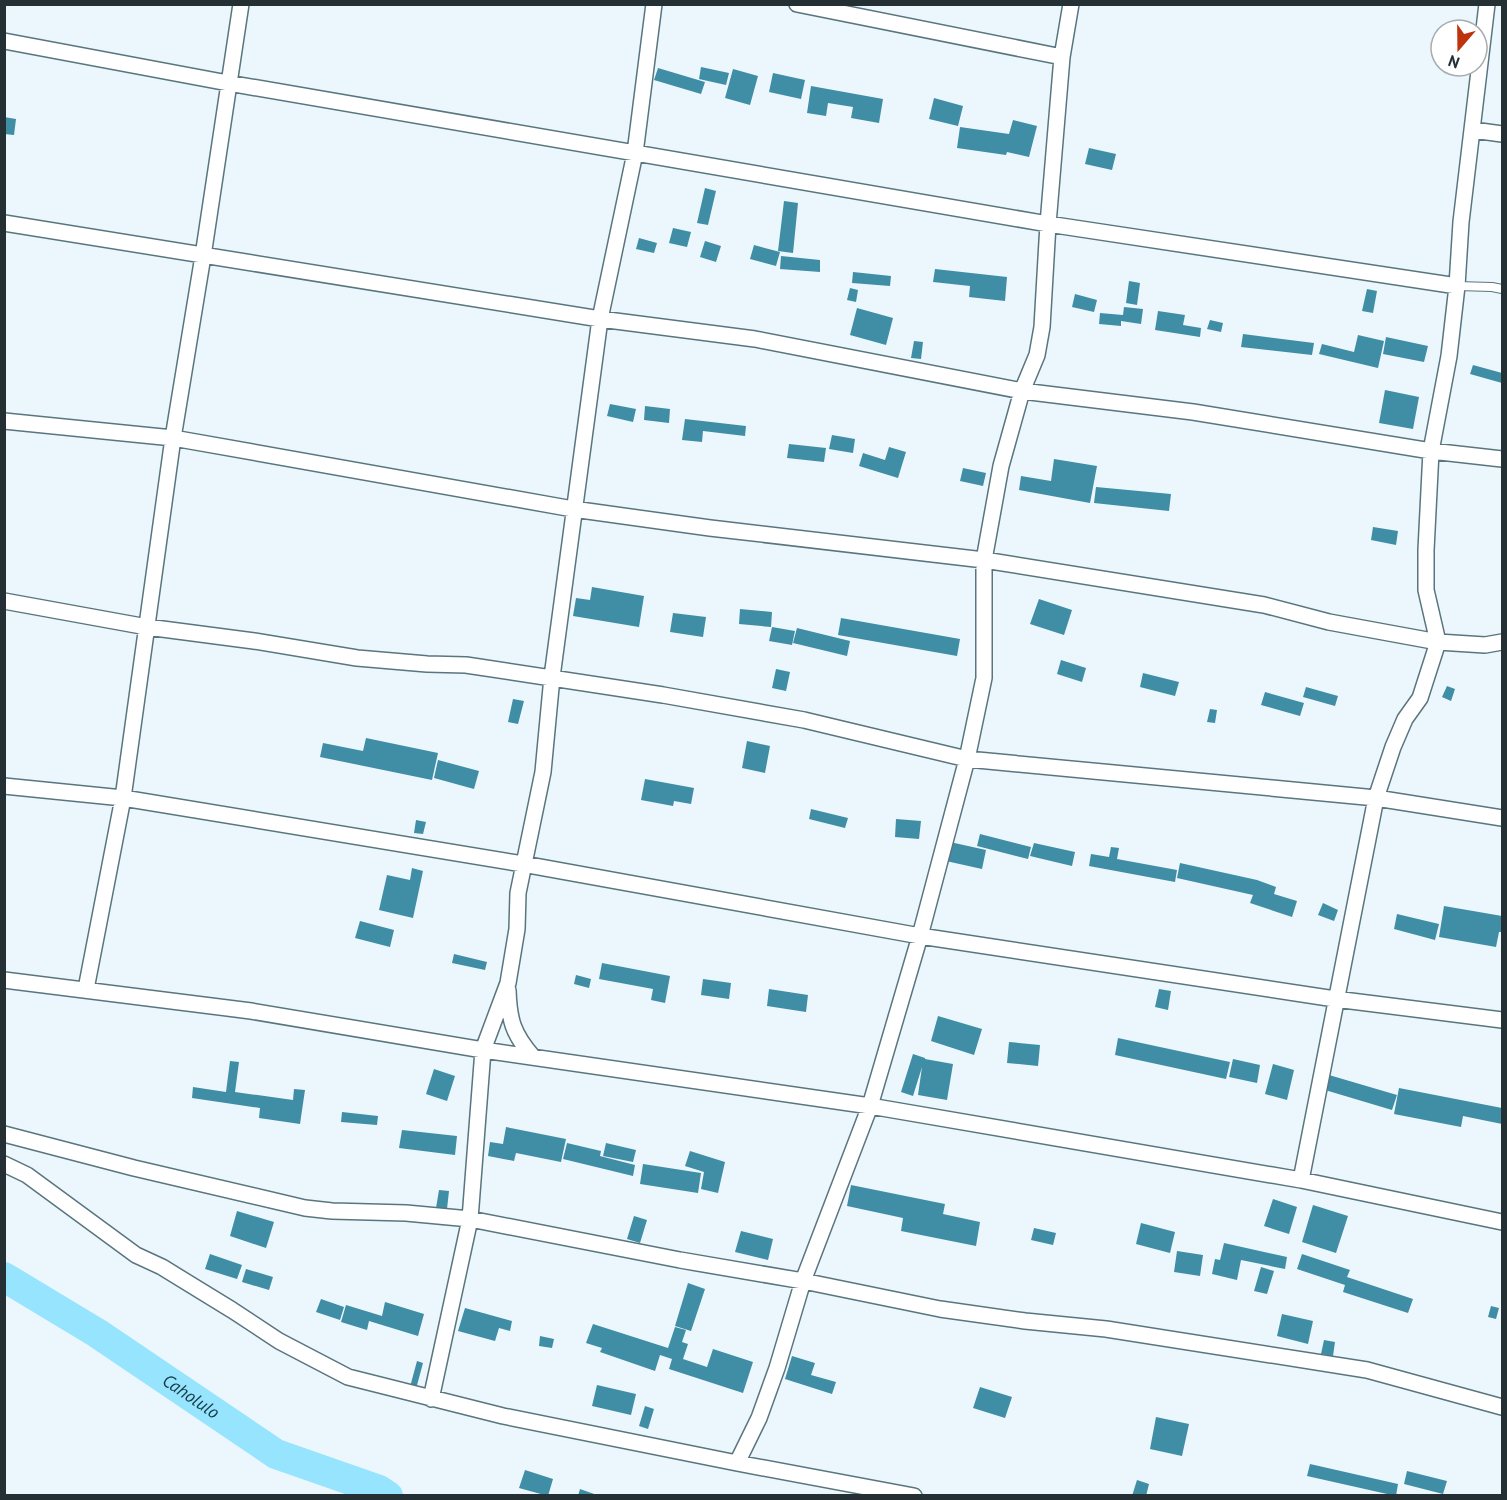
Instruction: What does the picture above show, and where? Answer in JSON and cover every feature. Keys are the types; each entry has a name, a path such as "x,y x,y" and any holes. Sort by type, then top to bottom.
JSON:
{"street":[{"path":"86,989 123,798 173,438 241,4"},
{"path":"533,1057 518,1040 513,1030 509,1007 508,983 516,929 518,893 543,772 552,677 573,509 600,319 635,153 654,4"},
{"path":"796,4 1062,57"},
{"path":"737,1463 759,1418 777,1368 803,1281 870,1106 920,936 967,759 984,678 984,560 1001,466 1022,391 1036,355 1042,327 1062,57 1071,4"},
{"path":"1301,1180 1376,798 1405,719 1420,698 1438,642 1426,590 1431,451 1449,356 1461,222 1487,4"},
{"path":"4,41 228,83 1048,224 1457,286"},
{"path":"1473,130 1503,134"},
{"path":"4,223 600,319 755,339 1022,391 1193,412 1431,451 1503,459"},
{"path":"4,421 173,438 573,509 710,528 984,560 1264,605 1329,622 1438,642 1485,645 1503,642"},
{"path":"4,601 147,627 357,658 466,665 552,677 804,720 967,759 1376,798 1503,818"},
{"path":"4,786 123,798 523,864 920,936 1335,999 1503,1020"},
{"path":"4,980 251,1011 483,1050 870,1106 1301,1180 1503,1222"},
{"path":"431,1399 470,1219 483,1050 508,983"},
{"path":"4,1134 134,1168 305,1208 470,1219 940,1309 1106,1329 1367,1370 1503,1407"},
{"path":"4,1164 27,1175 136,1255 172,1273 279,1341 348,1377 503,1416 914,1496"}],"lane":[{"path":"1457,286 1503,289"}],"building":[{"path":"701,67 729,73 726,85 699,79"},
{"path":"658,68 705,82 701,94 654,80"},
{"path":"733,69 758,76 750,105 725,98"},
{"path":"773,73 805,80 801,99 769,92"},
{"path":"811,86 883,99 879,123 851,118 853,107 828,103 826,116 807,113"},
{"path":"934,98 963,106 958,126 929,119"},
{"path":"4,117 16,119 14,135 4,134"},
{"path":"1013,120 1037,126 1029,157 1007,152 1006,155 957,148 960,127 1009,134"},
{"path":"1089,148 1116,154 1112,170 1085,164"},
{"path":"705,188 716,191 708,225 697,223"},
{"path":"784,201 798,203 793,253 778,251"},
{"path":"673,228 691,232 687,247 669,243"},
{"path":"639,238 657,243 654,253 636,249"},
{"path":"705,241 721,246 716,262 700,257"},
{"path":"754,245 780,252 776,266 750,259"},
{"path":"781,256 820,260 820,272 780,269"},
{"path":"935,269 1007,277 1005,301 969,297 970,286 933,282"},
{"path":"853,272 891,276 890,286 852,283"},
{"path":"1129,281 1140,283 1137,305 1126,303"},
{"path":"850,288 858,290 856,302 847,300"},
{"path":"1367,289 1377,291 1373,313 1362,311"},
{"path":"1075,294 1097,300 1094,312 1072,307"},
{"path":"1124,307 1143,309 1141,324 1121,321 1121,326 1099,324 1100,313 1123,315"},
{"path":"857,308 893,318 886,345 850,335"},
{"path":"1158,311 1185,315 1183,325 1201,328 1200,337 1155,330"},
{"path":"1210,320 1223,323 1221,332 1207,329"},
{"path":"1243,334 1314,343 1312,355 1241,347"},
{"path":"1358,335 1384,341 1378,368 1319,354 1322,344 1354,352"},
{"path":"1386,337 1428,346 1424,362 1383,354"},
{"path":"914,341 923,342 921,359 911,358"},
{"path":"1473,365 1502,373 1502,383 1470,374"},
{"path":"1385,390 1419,397 1413,429 1379,423"},
{"path":"610,404 636,409 633,422 607,416"},
{"path":"645,406 670,409 669,423 644,420"},
{"path":"685,419 746,426 745,436 703,431 702,442 682,440"},
{"path":"832,435 855,439 853,453 829,449"},
{"path":"789,444 826,448 824,462 787,458"},
{"path":"889,447 906,452 898,478 859,466 863,453 885,460"},
{"path":"1054,459 1097,466 1090,503 1019,490 1021,476 1051,481"},
{"path":"963,468 986,473 983,486 960,481"},
{"path":"1096,487 1171,494 1169,511 1094,503"},
{"path":"1373,527 1398,531 1396,545 1371,540"},
{"path":"592,587 644,596 639,627 573,616 576,598 590,600"},
{"path":"1039,599 1072,610 1064,635 1030,624"},
{"path":"740,609 772,612 771,627 739,624"},
{"path":"673,613 706,617 703,637 670,632"},
{"path":"841,618 960,639 957,656 838,635"},
{"path":"772,627 795,631 792,645 769,641"},
{"path":"797,628 850,641 847,656 793,643"},
{"path":"1061,660 1086,668 1082,682 1057,674"},
{"path":"776,669 790,672 786,691 772,688"},
{"path":"1143,673 1179,682 1175,696 1140,687"},
{"path":"1447,686 1455,689 1451,701 1442,697"},
{"path":"1306,687 1338,696 1335,706 1303,697"},
{"path":"1265,692 1304,703 1300,716 1261,705"},
{"path":"513,699 524,701 518,724 508,722"},
{"path":"1210,709 1217,710 1215,723 1207,722"},
{"path":"366,738 438,753 432,780 320,757 323,743 363,751"},
{"path":"747,741 770,746 765,773 742,768"},
{"path":"438,760 479,771 474,789 434,778"},
{"path":"645,779 694,788 691,804 674,801 673,806 641,800"},
{"path":"811,809 848,818 845,828 809,819"},
{"path":"896,819 921,821 919,839 895,837"},
{"path":"416,820 426,822 423,834 414,833"},
{"path":"980,834 1031,847 1028,859 977,846"},
{"path":"950,842 986,850 982,869 946,861"},
{"path":"1034,843 1075,852 1072,866 1030,856"},
{"path":"1111,847 1119,848 1117,859 1177,870 1175,882 1089,866 1091,854 1109,857"},
{"path":"1180,863 1257,880 1276,887 1274,894 1297,901 1292,917 1250,903 1253,895 1177,878"},
{"path":"412,868 423,871 413,918 379,910 387,875 410,880"},
{"path":"1323,903 1338,910 1334,921 1318,915"},
{"path":"1444,906 1502,916 1502,932 1499,932 1496,947 1439,937"},
{"path":"1397,914 1439,924 1435,940 1394,929"},
{"path":"360,921 394,930 390,947 355,938"},
{"path":"454,954 487,962 485,970 452,963"},
{"path":"602,963 670,976 665,1003 651,1000 653,989 599,979"},
{"path":"576,975 591,979 589,988 574,984"},
{"path":"703,979 731,983 729,999 701,995"},
{"path":"769,989 808,995 806,1012 767,1006"},
{"path":"1159,989 1171,991 1168,1010 1155,1007"},
{"path":"938,1016 982,1029 974,1055 931,1041"},
{"path":"1118,1038 1230,1062 1226,1079 1115,1055"},
{"path":"1009,1042 1040,1045 1038,1066 1007,1063"},
{"path":"913,1054 925,1059 953,1064 947,1100 918,1095 922,1067 913,1096 901,1092"},
{"path":"1233,1059 1260,1065 1257,1083 1229,1077"},
{"path":"230,1061 239,1062 235,1092 293,1100 294,1089 305,1090 300,1124 259,1118 260,1108 192,1098 193,1087 226,1092"},
{"path":"1273,1064 1294,1070 1287,1100 1265,1094"},
{"path":"434,1069 455,1076 447,1101 426,1094"},
{"path":"1329,1075 1397,1095 1392,1110 1325,1090"},
{"path":"1399,1088 1502,1108 1502,1124 1463,1116 1461,1127 1394,1114"},
{"path":"342,1112 378,1116 377,1125 341,1122"},
{"path":"506,1127 566,1139 561,1162 516,1153 514,1161 488,1156 490,1142 503,1144"},
{"path":"402,1130 457,1136 455,1155 399,1148"},
{"path":"567,1143 601,1151 600,1156 635,1165 633,1176 563,1159"},
{"path":"606,1143 636,1150 633,1162 603,1156"},
{"path":"690,1151 725,1162 718,1193 701,1189 704,1172 685,1166"},
{"path":"643,1164 701,1173 698,1193 640,1184"},
{"path":"851,1185 945,1204 943,1214 980,1222 976,1246 901,1231 903,1218 847,1206"},
{"path":"439,1190 449,1191 447,1209 436,1208"},
{"path":"1273,1199 1297,1207 1289,1234 1264,1226"},
{"path":"1313,1205 1348,1216 1336,1253 1302,1242"},
{"path":"237,1211 274,1222 266,1248 230,1236"},
{"path":"634,1216 647,1220 640,1243 627,1239"},
{"path":"1141,1223 1175,1232 1170,1253 1136,1244"},
{"path":"1034,1228 1056,1233 1053,1245 1031,1240"},
{"path":"741,1231 773,1239 768,1260 735,1252"},
{"path":"1224,1243 1287,1257 1285,1269 1241,1260 1237,1280 1212,1274 1215,1259 1220,1260"},
{"path":"1177,1251 1203,1255 1200,1276 1174,1272"},
{"path":"210,1254 242,1265 237,1279 205,1269"},
{"path":"1302,1254 1350,1270 1347,1277 1413,1299 1408,1313 1343,1292 1345,1285 1297,1269"},
{"path":"1261,1267 1274,1271 1267,1294 1254,1291"},
{"path":"246,1269 273,1277 269,1290 242,1282"},
{"path":"688,1283 705,1289 691,1331 675,1326"},
{"path":"321,1299 344,1307 340,1320 316,1312"},
{"path":"385,1302 424,1314 418,1336 369,1321 367,1330 341,1322 346,1305 382,1316"},
{"path":"1491,1306 1499,1308 1496,1319 1488,1317"},
{"path":"465,1308 512,1321 510,1331 499,1328 495,1341 458,1331"},
{"path":"1282,1314 1313,1321 1308,1344 1277,1336"},
{"path":"593,1324 668,1348 675,1327 686,1330 682,1342 688,1344 683,1359 707,1367 713,1349 753,1362 743,1393 669,1369 672,1359 660,1355 655,1371 600,1352 602,1348 586,1343"},
{"path":"540,1336 554,1339 552,1348 539,1346"},
{"path":"1324,1340 1335,1342 1333,1356 1321,1354"},
{"path":"792,1356 815,1363 811,1375 836,1382 832,1394 785,1379"},
{"path":"417,1361 423,1363 416,1389 410,1387"},
{"path":"597,1385 636,1394 631,1415 592,1406"},
{"path":"980,1387 1012,1397 1005,1418 973,1408"},
{"path":"645,1406 654,1409 648,1429 639,1426"},
{"path":"1156,1417 1189,1424 1182,1456 1150,1449"},
{"path":"1310,1464 1398,1484 1396,1496 1307,1476"},
{"path":"525,1470 553,1479 548,1496 519,1488"},
{"path":"1407,1471 1447,1481 1443,1494 1404,1484"},
{"path":"1137,1480 1149,1484 1146,1496 1132,1496"},
{"path":"580,1489 597,1495 597,1496 578,1496"}],"waterway":[{"name":"Caholulo","path":"4,1277 97,1333 276,1454 379,1490 388,1496"}]}
